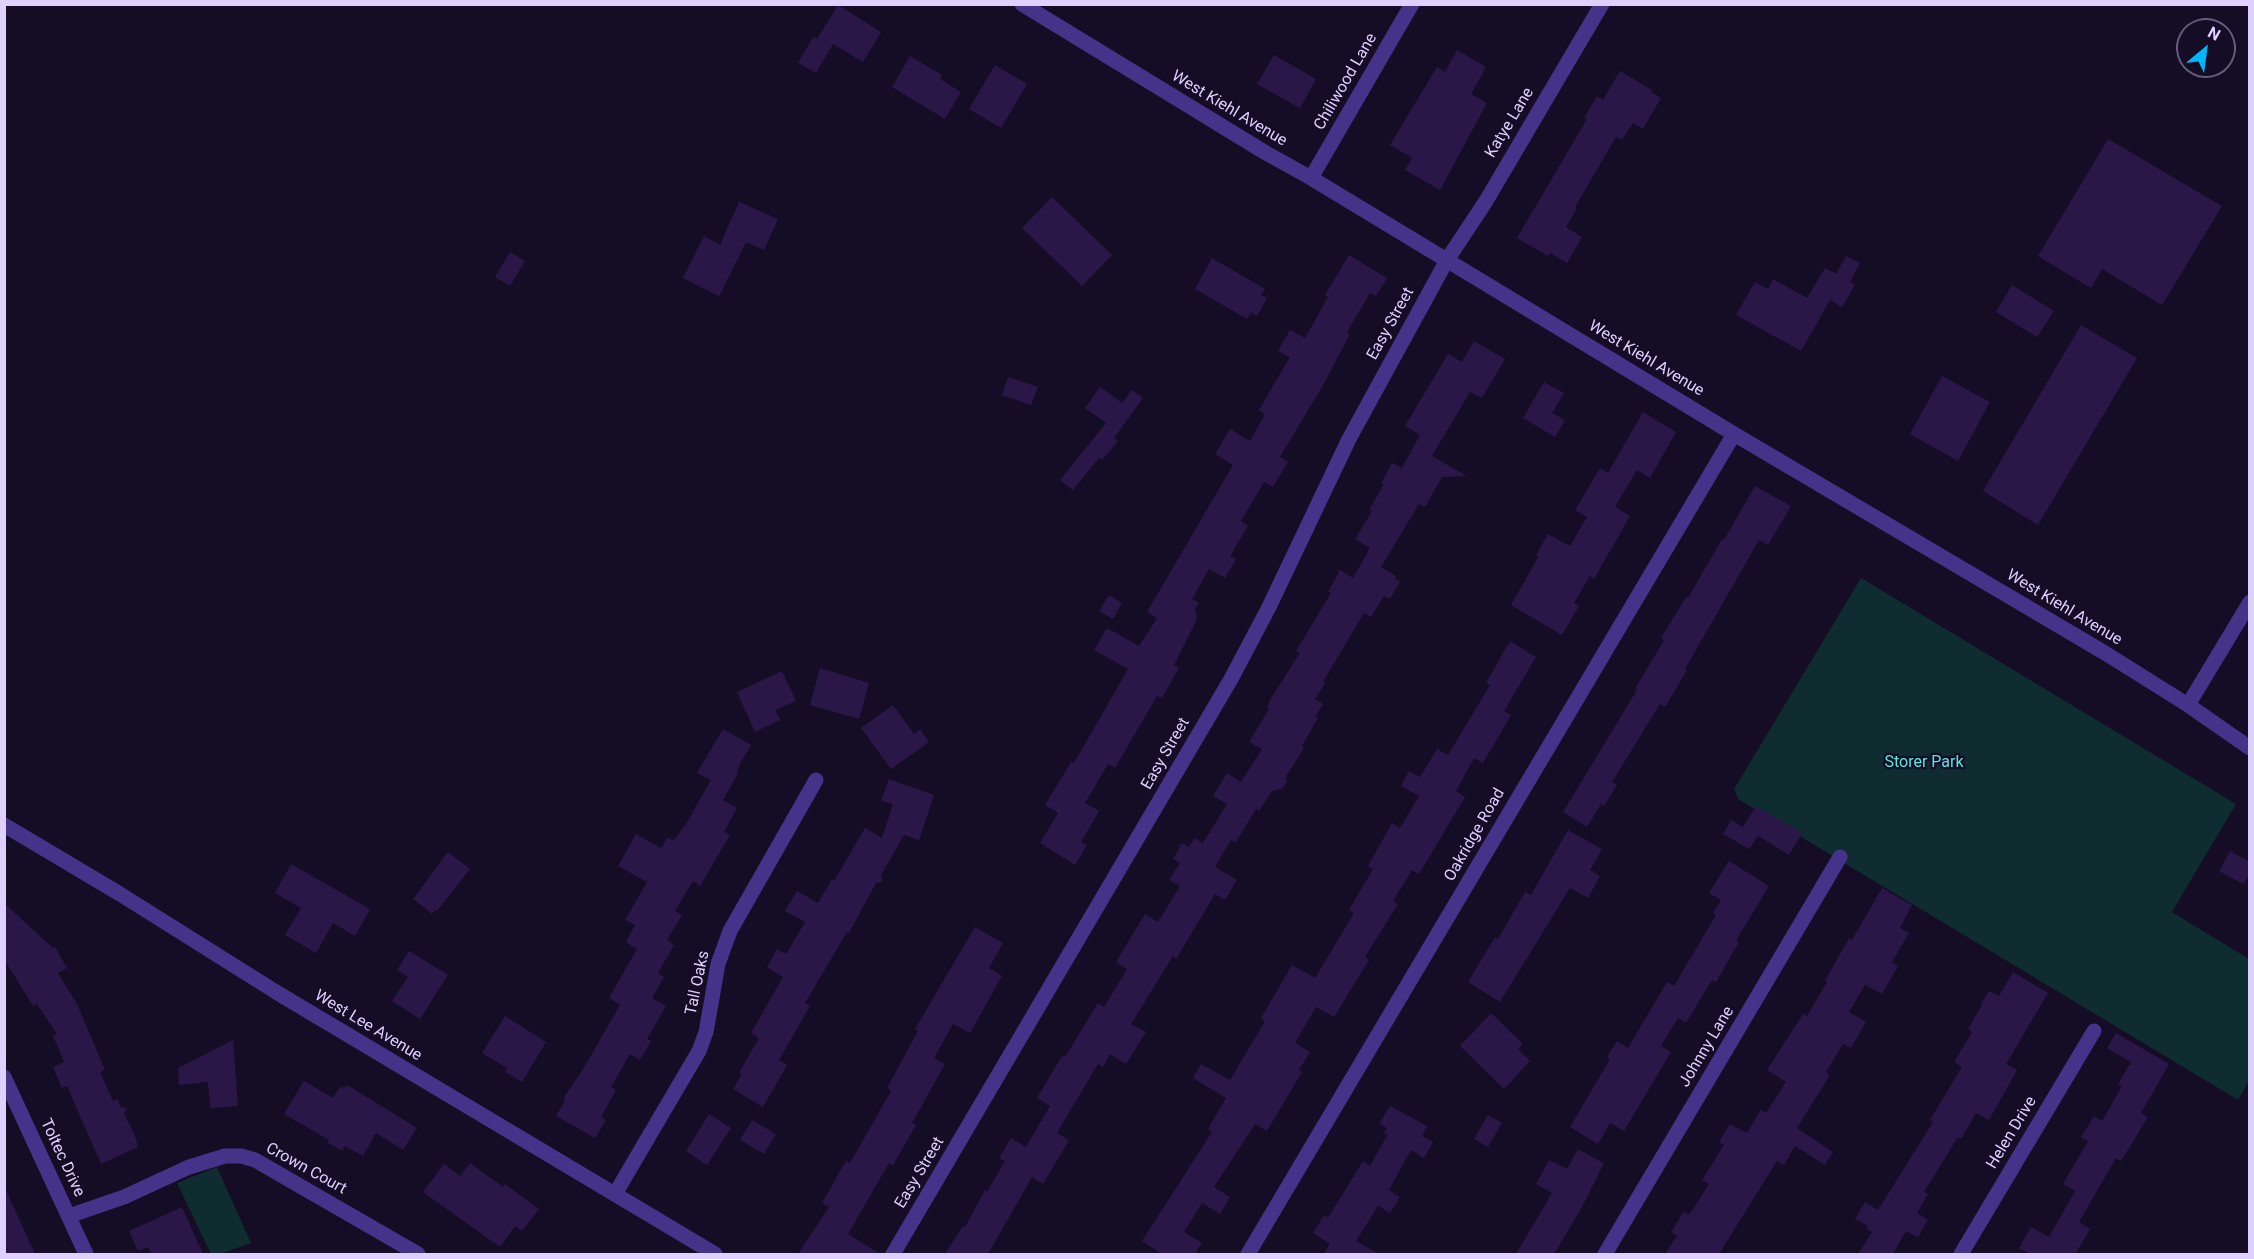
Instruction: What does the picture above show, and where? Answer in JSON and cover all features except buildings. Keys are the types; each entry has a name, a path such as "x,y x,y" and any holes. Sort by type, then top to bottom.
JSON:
{"street":[{"name":"West Kiehl Avenue","path":"1022,4 1734,434 2105,652 2250,748"},
{"name":"Chiliwood Lane","path":"1311,178 1412,4"},
{"name":"Katye Lane","path":"1448,260 1486,201 1602,4"},
{"name":"Easy Street","path":"893,1254 1231,679 1269,607 1349,439 1448,260"},
{"name":"Oakridge Road","path":"1248,1254 1734,434"},
{"path":"2188,705 2250,602"},
{"name":"Tall Oaks","path":"615,1194 699,1051 706,1032 718,964 730,931 816,780"},
{"name":"West Lee Avenue","path":"4,825 120,894 276,992 715,1254"},
{"name":"Johnny Lane","path":"1605,1254 1840,857"},
{"name":"Helen Drive","path":"1961,1254 2094,1031"},
{"name":"Toltec Drive","path":"4,1077 86,1254"},
{"name":"Crown Court","path":"69,1216 124,1197 189,1167 225,1156 241,1156 255,1160 418,1254"}],"green space":[{"name":"Storer Park","path":"1861,578 2236,804 2172,912 2249,959 2249,1081 2238,1100 1738,799 1734,789"},
{"path":"217,1167 251,1243 220,1254 211,1254 177,1183"}]}
